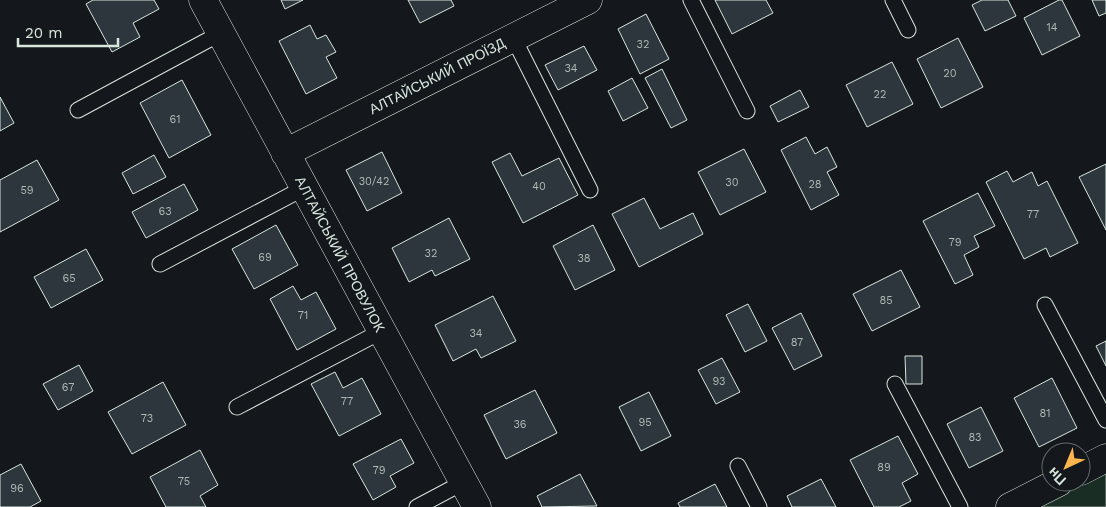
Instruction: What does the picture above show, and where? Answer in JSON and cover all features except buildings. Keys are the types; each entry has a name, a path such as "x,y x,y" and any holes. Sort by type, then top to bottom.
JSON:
{"street":[{"name":"АЛТАЙСЬКИЙ ПРОВУЛОК","path":"203,0 477,507"},
{"name":"АЛТАЙСЬКИЙ ПРОЇЗД","path":"285,153 588,0"},
{"path":"1091,466 1106,458"},
{"path":"1010,507 1041,491"}],"lane":[{"path":"691,0 747,111"},
{"path":"893,0 908,30"},
{"path":"78,110 221,34"},
{"path":"514,38 590,190"},
{"path":"160,264 304,188"},
{"path":"1046,305 1106,420"},
{"path":"237,407 382,331"},
{"path":"895,384 960,507"},
{"path":"738,466 759,507"},
{"path":"417,507 464,482"}],"green space":[{"path":"1106,458 1106,507 1010,507 1041,491 1091,492 1091,472"}]}
